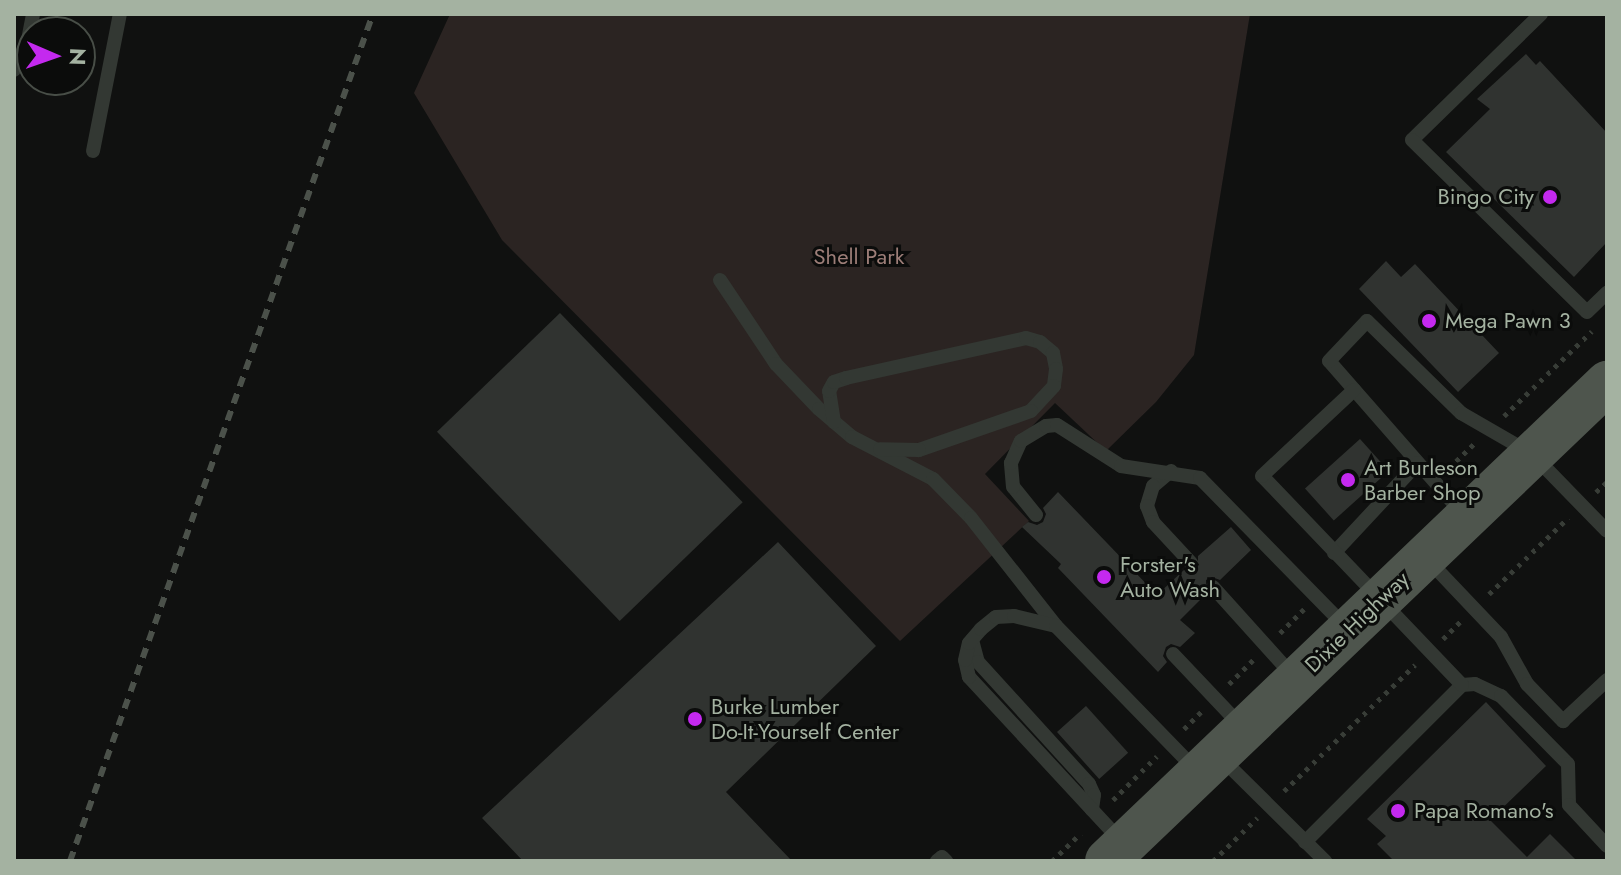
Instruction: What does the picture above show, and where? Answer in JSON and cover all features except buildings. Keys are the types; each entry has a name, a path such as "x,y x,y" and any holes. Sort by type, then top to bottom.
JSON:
{"main road":[{"name":"Dixie Highway","path":"1115,853 1532,454 1597,399"}],"lane":[{"path":"14,70 28,40 33,14"},
{"path":"93,151 120,14"},
{"path":"1541,14 1412,140 1587,312 1607,293"},
{"path":"720,280 776,364 834,422 852,437 933,479 971,518 1056,626 1220,752 1313,854 1462,685 1475,684 1501,696 1568,764 1569,805 1607,846"},
{"path":"1466,518 1329,361 1367,321 1461,413 1532,454 1607,531"},
{"path":"834,422 829,391 834,382 846,378 1026,338 1040,342 1053,353 1056,369 1054,386 1031,411 919,450 880,449"},
{"path":"1354,390 1262,476 1462,685"},
{"path":"1036,515 1013,487 1011,463 1021,441 1046,426 1057,425 1071,431 1104,458 1121,466 1171,471 1200,478 1349,630"},
{"path":"1334,553 1418,463"},
{"path":"1171,471 1153,486 1147,506 1153,522 1191,563"},
{"path":"1425,557 1501,637 1527,684 1563,721 1607,680"},
{"path":"1213,587 1297,680"},
{"path":"1056,626 1034,618 996,617 972,640 965,660 969,677 1092,810 1115,853"},
{"path":"1173,654 1220,752"},
{"path":"937,861 942,857 946,861"}],"path":[{"path":"1213,861 1607,482"}],"green space":[{"name":"Shell Park","path":"450,14 1250,14 1194,355 1156,402 1106,451 1055,403 985,474 1029,521 900,641 502,240 414,93"}],"railway":[{"path":"70,861 373,14"}],"place":[{"name":"Bingo City","path":"1550,197"},
{"name":"Mega Pawn 3","path":"1429,321"},
{"name":"Art Burleson Barber Shop","path":"1348,480"},
{"name":"Forster's Auto Wash","path":"1104,577"},
{"name":"Burke Lumber Do-It-Yourself Center","path":"695,719"},
{"name":"Papa Romano's","path":"1398,811"}]}
